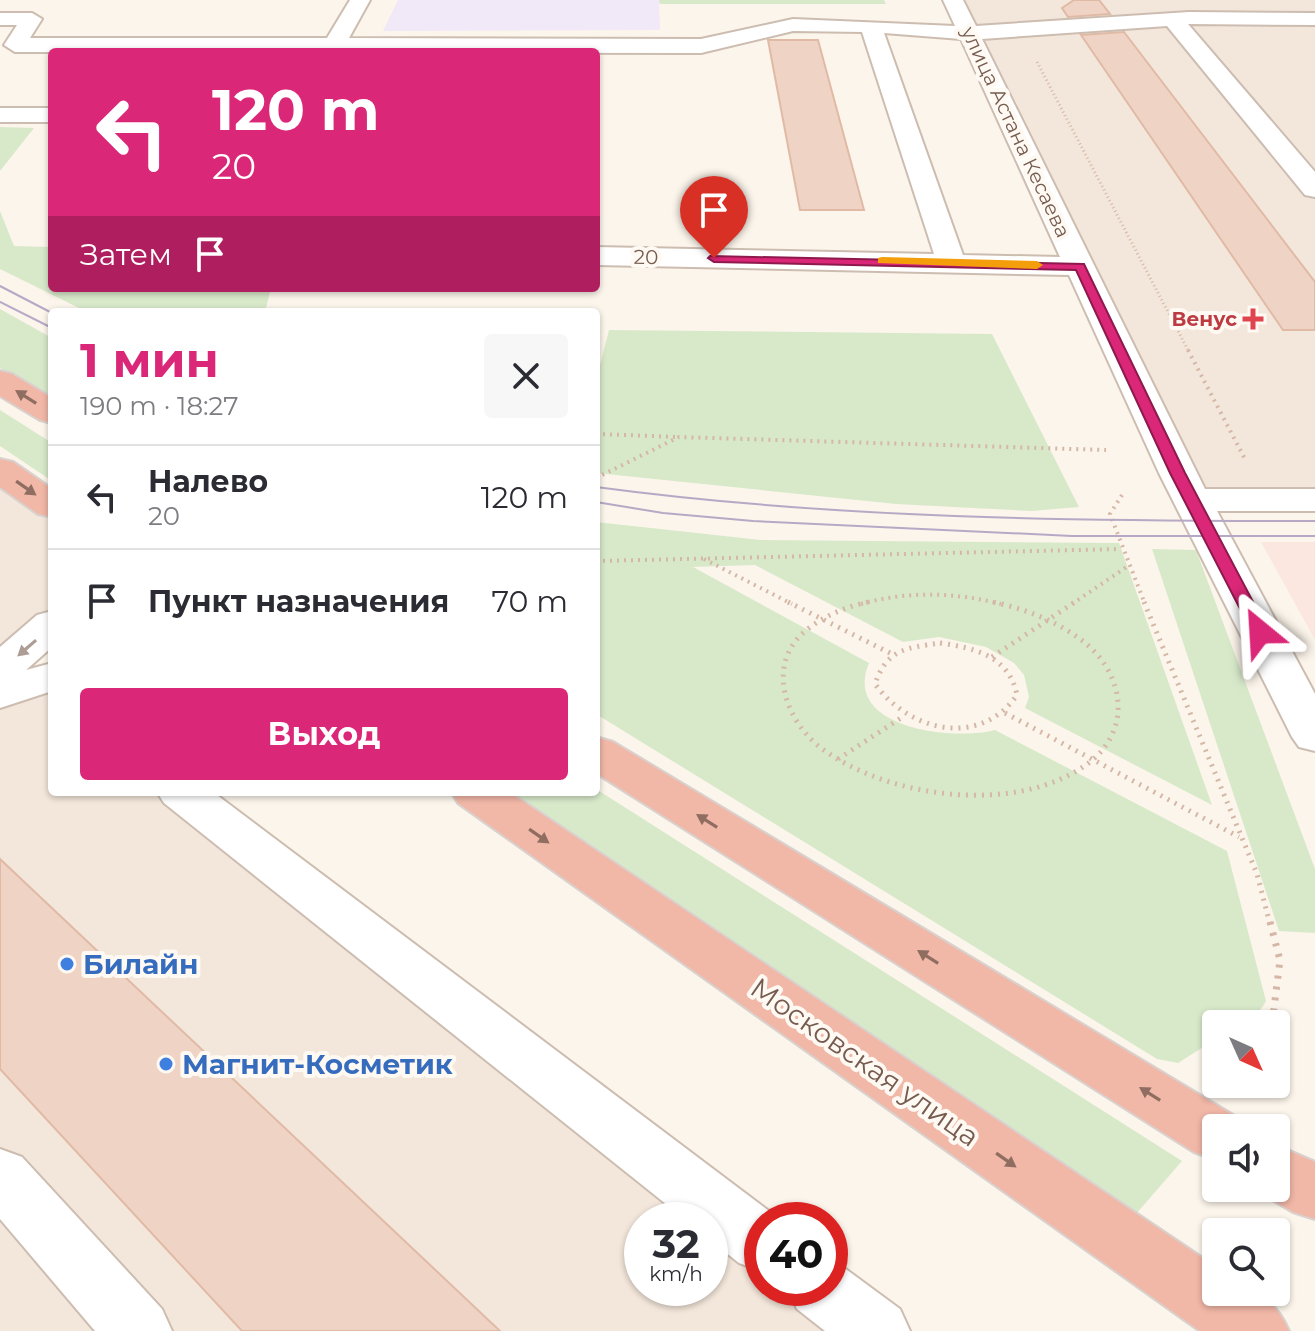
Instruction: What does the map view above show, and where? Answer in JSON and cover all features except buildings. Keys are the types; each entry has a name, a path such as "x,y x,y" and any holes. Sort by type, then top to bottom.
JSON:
{"highway":[{"path":"0,381 48,411"},
{"path":"0,470 48,503"},
{"path":"600,754 1202,1126"},
{"name":"Московская улица","path":"481,796 1255,1331"},
{"path":"1290,1179 1315,1193"}],"street":[{"path":"334,44 360,0"},
{"name":"улица Астана Кесаева","path":"953,0 1192,500 1315,737"},
{"path":"0,19 32,19 15,45 701,46 793,25 871,26 970,33 1172,19 1315,19"},
{"path":"1172,19 1315,189"},
{"path":"871,26 951,262"},
{"path":"0,115 48,115"},
{"name":"20","path":"600,256 1080,266"},
{"path":"1192,500 1315,500"},
{"path":"28,683 48,634"},
{"path":"186,796 744,1229"},
{"path":"0,1175 138,1331"},
{"path":"843,1306 876,1331"}],"path":[{"path":"1031,51 1249,467"},
{"path":"600,434 1106,450"},
{"path":"600,476 679,437"},
{"path":"1122,495 1110,514 1121,549 1257,874 1280,960 1274,1010"},
{"path":"600,561 1121,549"},
{"path":"704,558 892,654"},
{"path":"992,657 1128,566"},
{"path":"929,594 979,598 1048,620 1069,632 1103,661 1119,694 1121,712 1116,728 1108,745 1093,759 1055,781 1003,793 944,793 902,785 862,771 838,759 804,731 790,709 783,685 788,656 807,630 822,620 870,600 929,594"},
{"path":"922,644 959,645 992,657 1012,675 1017,695 1005,713 993,720 959,727 940,726 904,716 890,706 875,684 882,663 892,654 922,644"},
{"path":"1005,713 1239,837"},
{"path":"838,759 904,716"}],"shaded area":[{"path":"398,0 884,0 886,4 659,4 660,30 383,31"},
{"path":"953,0 1315,0 1315,500 1192,500"},
{"path":"0,470 48,503 48,628 0,670"},
{"path":"1261,542 1315,542 1315,640"},
{"path":"38,681 48,689 48,796 186,796 709,1202 624,1202 624,1306 728,1306 728,1217 744,1229 744,1306 843,1306 876,1331 0,1331 0,694"}],"green space":[{"path":"659,0 884,0 886,4 660,4"},
{"path":"0,127 34,128 0,171"},
{"path":"0,211 14,246 48,247 48,292 270,292 266,308 79,308 0,269"},
{"path":"0,309 48,336 48,398 0,368"},
{"path":"609,330 992,334 1079,507 1031,511 896,504 600,473 600,365"},
{"path":"0,410 48,440 48,478 0,446"},
{"path":"600,522 761,540 1119,543 1212,805 1025,708 1029,697 1024,675 1014,663 986,647 939,637 903,642 755,565 693,567 869,663 865,685 871,703 886,716 930,731 977,733 995,730 1227,851 1266,1001 1260,1010 1202,1010 1202,1048 1178,1063 1157,1059 600,716"},
{"path":"1152,549 1196,550 1315,869 1315,933 1279,931"},
{"path":"600,792 1182,1161 1136,1214 518,796 600,796"}],"tram line":[{"path":"0,286 48,311"},
{"path":"0,302 48,326"},
{"path":"600,487 686,498 865,512 1045,519 1315,521"},
{"path":"600,503 663,513 753,521 1072,536 1315,536"}],"slow traffic":[{"path":"882,261 1037,265"}],"place":[{"name":"Венус","path":"1253,319"},
{"name":"Билайн","path":"67,964"},
{"name":"Магнит-Косметик","path":"166,1064"}],"route":[{"path":"714,258 1080,266 1178,473 1260,632"}]}
